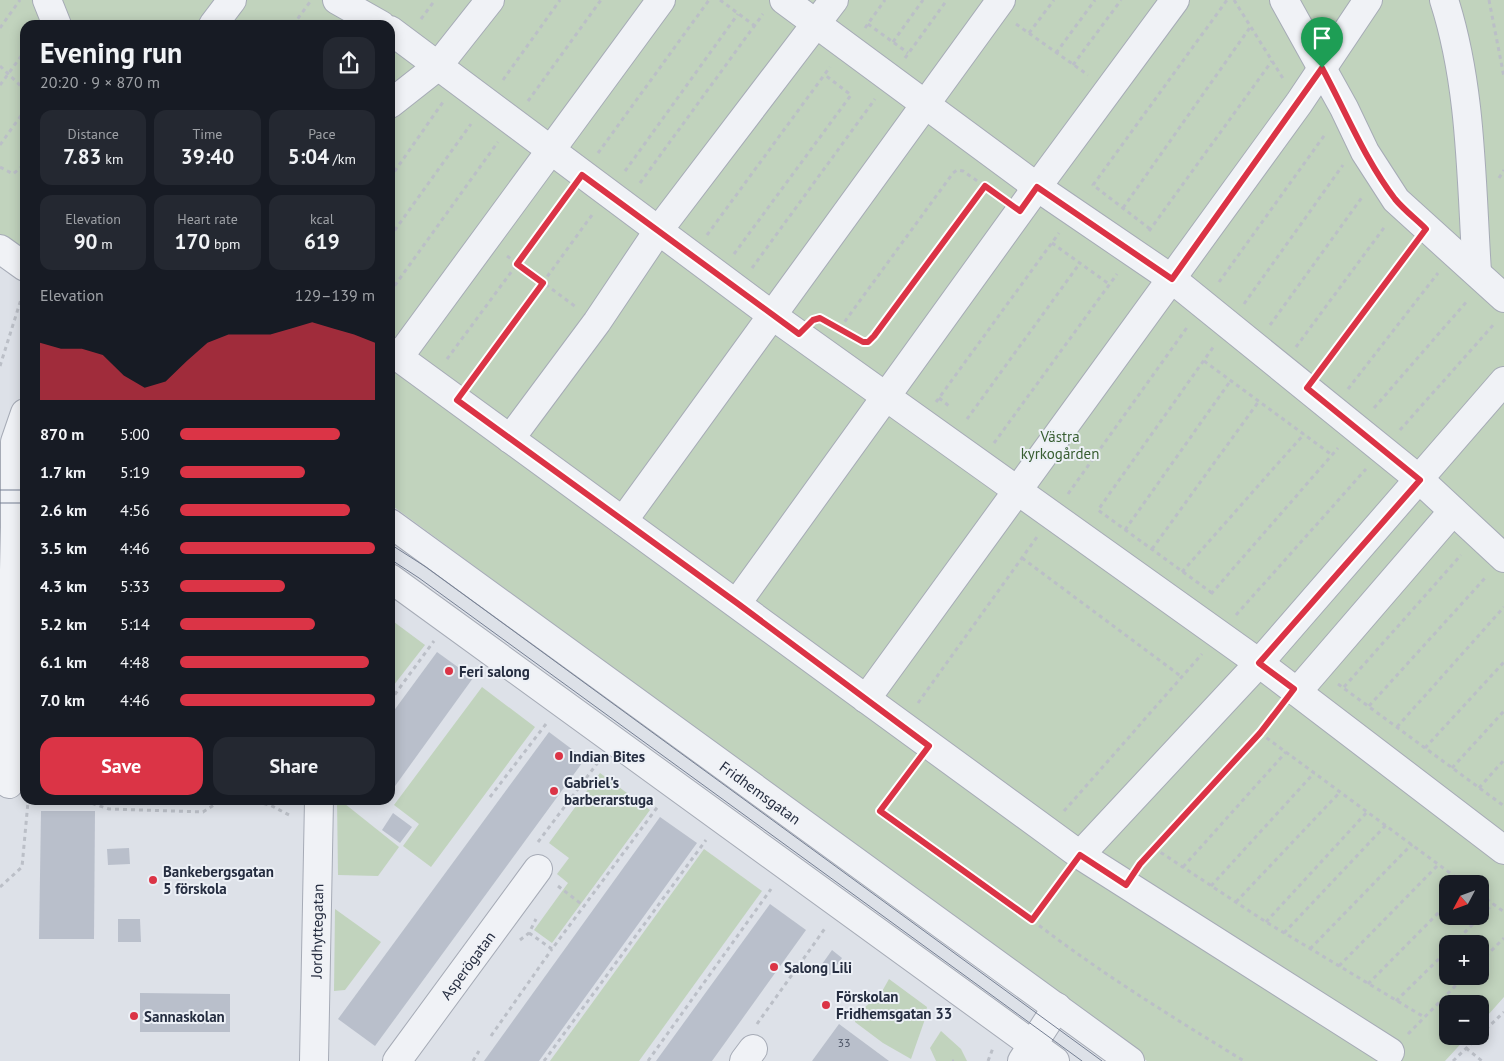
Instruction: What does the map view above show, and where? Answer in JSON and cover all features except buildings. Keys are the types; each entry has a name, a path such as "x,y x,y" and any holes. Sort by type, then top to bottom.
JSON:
{"street":[{"path":"217,20 232,0"},
{"path":"337,0 372,20"},
{"path":"395,101 447,75 490,0"},
{"path":"395,353 486,241 661,0"},
{"path":"510,439 597,322 658,231 834,0"},
{"path":"737,603 1037,187 1175,0"},
{"path":"1284,0 1360,141 1400,205 1477,272 1501,309"},
{"path":"866,698 1299,103 1368,0"},
{"path":"1444,0 1450,16 1468,112 1477,272"},
{"path":"623,521 998,4"},
{"path":"774,7 817,24 1037,187 1172,279 1420,480 1504,558"},
{"path":"395,34 447,75 773,316 1259,663 1504,850"},
{"path":"0,249 20,277"},
{"path":"395,355 1080,855 1390,1052"},
{"path":"1080,855 1259,663 1420,480 1504,381"},
{"path":"11,784 13,464 16,434 20,425"},
{"path":"1295,691 1318,668 1454,511"},
{"name":"Fridhemsgatan","path":"395,527 1130,1061"},
{"path":"395,582 1027,1052 1055,1061"},
{"name":"Jordhyttegatan","path":"314,1061 319,805"},
{"name":"Asperögatan","path":"397,1061 538,869"},
{"path":"1027,1052 1057,1007"}],"path":[{"path":"0,28 20,0"},
{"path":"297,20 312,0"},
{"path":"395,285 601,0"},
{"path":"432,381 709,0"},
{"path":"720,0 755,26"},
{"path":"692,256 825,75 868,24 885,0"},
{"path":"893,42 923,0"},
{"path":"737,289 947,0"},
{"path":"1029,33 1054,0"},
{"path":"1056,53 1095,0"},
{"path":"1073,65 1121,0"},
{"path":"1150,229 1092,185 1227,0"},
{"path":"1234,0 1299,103"},
{"path":"1489,0 1504,77"},
{"path":"998,4 1029,33 1109,90"},
{"path":"457,400 543,283 616,200 755,26 774,7"},
{"path":"625,171 738,14"},
{"path":"868,24 908,53"},
{"path":"1122,208 1251,26"},
{"path":"0,85 20,57"},
{"path":"979,464 1272,61"},
{"path":"0,66 20,85"},
{"path":"395,169 447,75"},
{"path":"732,256 850,95 825,75"},
{"path":"0,145 20,117"},
{"path":"1212,593 1098,510 1360,141"},
{"path":"0,167 13,174 20,168"},
{"path":"840,328 957,170 963,171 1020,211"},
{"path":"1255,346 1379,174"},
{"path":"853,338 868,342 874,336 985,186"},
{"path":"1281,367 1400,205"},
{"path":"922,422 1074,212"},
{"path":"1307,388 1426,229"},
{"path":"486,241 597,322"},
{"path":"1052,243 1110,284"},
{"path":"1333,409 1453,253"},
{"path":"967,419 1080,263"},
{"path":"0,366 20,306"},
{"path":"1046,831 1383,450 1501,309"},
{"path":"833,325 846,333"},
{"path":"1204,361 1332,456"},
{"path":"1125,530 1231,380"},
{"path":"1152,549 1259,401"},
{"path":"1182,572 1304,434"},
{"path":"902,725 1052,516"},
{"path":"1344,688 1479,534"},
{"path":"1022,558 1182,677"},
{"path":"1369,706 1504,558"},
{"path":"1397,727 1504,607"},
{"path":"396,692 434,641"},
{"path":"1425,748 1504,662"},
{"path":"1318,668 1504,806"},
{"path":"1126,885 1140,864 1260,733 1295,691"},
{"path":"1452,768 1504,711"},
{"path":"490,797 547,723"},
{"path":"1260,733 1453,875"},
{"path":"929,746 880,811 1074,951 1159,1008 1244,1061"},
{"path":"1183,867 1286,752"},
{"path":"584,906 526,858 599,760"},
{"path":"1479,788 1504,760"},
{"path":"1211,886 1314,773"},
{"path":"1236,902 1340,792"},
{"path":"0,886 22,867 28,805"},
{"path":"98,805 109,809 203,812 214,805"},
{"path":"491,1036 659,805"},
{"path":"1266,922 1367,812"},
{"path":"1284,933 1386,826"},
{"path":"544,1061 706,840"},
{"path":"1310,949 1412,844"},
{"path":"1154,848 1266,922 1424,1018"},
{"path":"1032,920 1080,855"},
{"path":"1339,966 1439,864"},
{"path":"648,1061 772,888"},
{"path":"1489,901 1504,912"},
{"path":"1462,935 1493,904"},
{"path":"1368,984 1439,912"},
{"path":"748,1055 750,1033 826,927"},
{"path":"529,933 552,950"},
{"path":"1489,953 1504,938"},
{"path":"1396,1001 1439,959"},
{"path":"1390,1052 1456,985"},
{"path":"1489,1026 1504,1012"},
{"path":"1453,1061 1469,1045"},
{"path":"988,1061 993,1047"},
{"path":"1466,1048 1482,1061"},
{"path":"473,1061 479,1052"}],"green space":[{"name":"Västra kyrkogården","path":"0,0 1504,0 1504,997 1489,1014 1489,995 1439,995 1439,1045 1460,1045 1445,1061 1147,1061 395,508 395,20 20,20 20,250 0,235"},
{"path":"395,623 425,645 395,684"},
{"path":"482,687 535,727 431,867 403,846 419,824 394,805"},
{"path":"600,773 650,810 552,943 534,930 568,883 557,874 569,858 549,843"},
{"path":"337,805 346,805 399,847 378,876 338,875"},
{"path":"704,849 762,891 639,1061 550,1061"},
{"path":"335,909 381,942 345,990 334,991"},
{"path":"889,979 927,1007 924,1022 911,1059 883,1043 855,1022 855,1015 880,995"},
{"path":"941,1031 961,1049 967,1061 936,1061 930,1048"}],"tram line":[{"path":"0,490 20,490"},
{"path":"0,503 20,503"},
{"path":"395,547 426,567 1102,1061"},
{"path":"395,562 1082,1061"}],"place":[{"name":"Feri salong","path":"449,671"},
{"name":"Indian Bites","path":"559,756"},
{"name":"Gabriel's barberarstuga","path":"554,791"},
{"name":"Bankebergsgatan 5 förskola","path":"153,880"},
{"name":"Salong Lili","path":"774,967"},
{"name":"Förskolan Fridhemsgatan 33","path":"826,1005"},
{"name":"Sannaskolan","path":"134,1016"}],"route":[{"path":"1322,68 1365,152 1379,174 1396,200 1426,229 1307,388 1420,480 1259,663 1294,689 1260,733 1140,864 1126,885 1080,855 1032,920 997,897 880,811 929,746 737,603 457,400 543,283 517,264 582,175 799,334 813,320 820,318 840,328 853,338 868,342 985,186 1020,211 1037,187 1172,279 1299,103 1322,68"}]}
